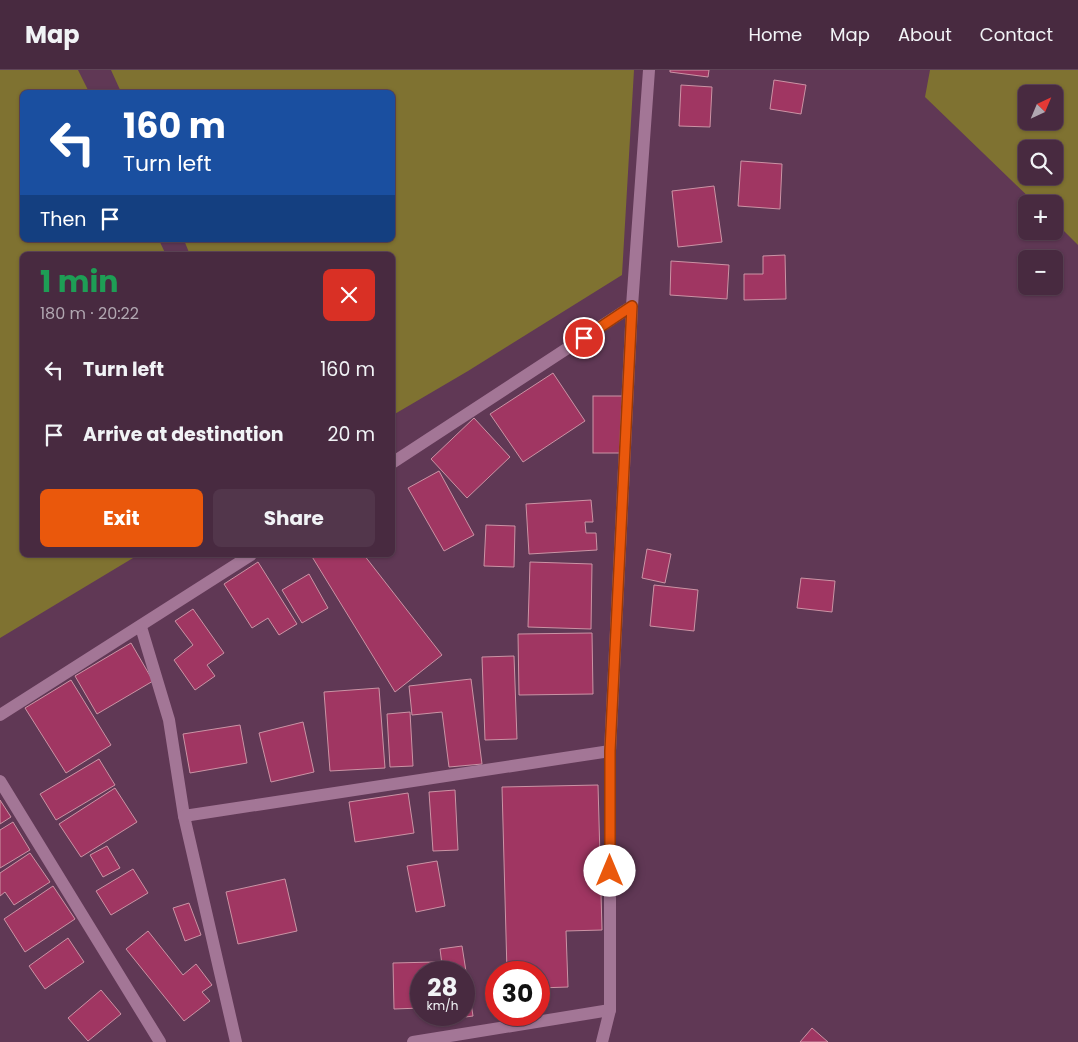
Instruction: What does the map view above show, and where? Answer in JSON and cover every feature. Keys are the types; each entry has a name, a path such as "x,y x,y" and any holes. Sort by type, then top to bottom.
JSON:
{"street":[{"path":"602,1042 610,1010 610,751 632,306 649,70"},
{"path":"395,461 632,306"},
{"path":"0,715 248,557"},
{"path":"141,626 169,720 184,816 236,1042"},
{"path":"184,816 610,751"},
{"path":"0,781 160,1042"},
{"path":"413,1042 610,1010"}],"shaded area":[{"path":"0,70 78,70 88,90 20,90 20,242 160,242 165,252 20,252 20,557 135,557 0,638"},
{"path":"111,70 634,70 622,275 468,371 395,414 395,252 189,252 185,242 395,242 395,90 120,90"},
{"path":"930,70 1078,70 1078,245 1063,230 1063,195 1027,195 925,97"}],"building":[{"path":"670,70 709,70 708,77 670,72"},
{"path":"774,80 806,85 801,114 770,109"},
{"path":"681,85 712,87 710,127 679,126"},
{"path":"741,161 782,164 780,209 738,206"},
{"path":"714,186 722,242 678,247 672,191"},
{"path":"785,255 786,299 744,300 744,274 763,274 763,256"},
{"path":"671,261 729,265 727,299 670,295"},
{"path":"553,373 585,421 523,462 490,414"},
{"path":"593,396 623,396 623,453 593,453"},
{"path":"474,418 510,457 467,498 431,459"},
{"path":"439,471 474,535 444,551 408,488"},
{"path":"591,500 593,522 585,522 586,533 596,533 597,550 529,554 526,504"},
{"path":"486,525 515,526 514,567 484,566"},
{"path":"647,549 671,554 665,583 642,578"},
{"path":"312,557 366,557 442,655 395,692"},
{"path":"258,562 297,624 279,635 268,618 252,628 224,584"},
{"path":"530,562 592,564 591,629 528,627"},
{"path":"309,574 328,608 302,623 282,590"},
{"path":"801,578 835,581 832,612 797,608"},
{"path":"654,585 698,590 694,631 650,626"},
{"path":"193,609 224,653 207,665 215,676 195,690 174,660 193,645 175,621"},
{"path":"592,633 593,694 519,695 518,634"},
{"path":"131,643 153,681 97,714 75,676"},
{"path":"514,656 517,739 485,740 482,657"},
{"path":"471,679 482,764 449,767 442,712 412,715 409,686"},
{"path":"71,680 111,745 66,773 25,708"},
{"path":"379,688 385,768 330,771 324,692"},
{"path":"410,712 413,766 390,767 387,714"},
{"path":"303,722 314,772 271,782 259,733"},
{"path":"240,725 247,763 190,773 183,734"},
{"path":"99,759 115,785 56,820 40,794"},
{"path":"598,785 602,930 566,931 568,987 550,988 550,961 507,961 502,787"},
{"path":"115,788 137,822 81,857 59,824"},
{"path":"455,790 458,850 433,851 429,792"},
{"path":"408,793 414,833 355,842 349,802"},
{"path":"0,800 11,817 0,824"},
{"path":"13,822 30,850 0,868 0,830"},
{"path":"107,846 120,868 103,877 90,855"},
{"path":"30,853 50,882 14,905 5,892 0,896 0,873"},
{"path":"437,861 445,906 416,912 407,866"},
{"path":"133,869 148,893 111,915 96,891"},
{"path":"285,879 297,931 238,944 226,892"},
{"path":"53,886 75,919 25,952 4,919"},
{"path":"189,903 201,935 185,941 173,908"},
{"path":"148,931 183,975 196,964 212,985 202,992 210,1001 184,1021 126,949"},
{"path":"68,938 84,962 45,989 29,966"},
{"path":"462,946 464,961 442,961 440,949"},
{"path":"393,963 410,963 410,1008 394,1009"},
{"path":"101,990 121,1014 88,1041 68,1018"},
{"path":"812,1028 828,1042 800,1042"}],"route":[{"path":"584,338 632,306 610,751 610,871"}]}
